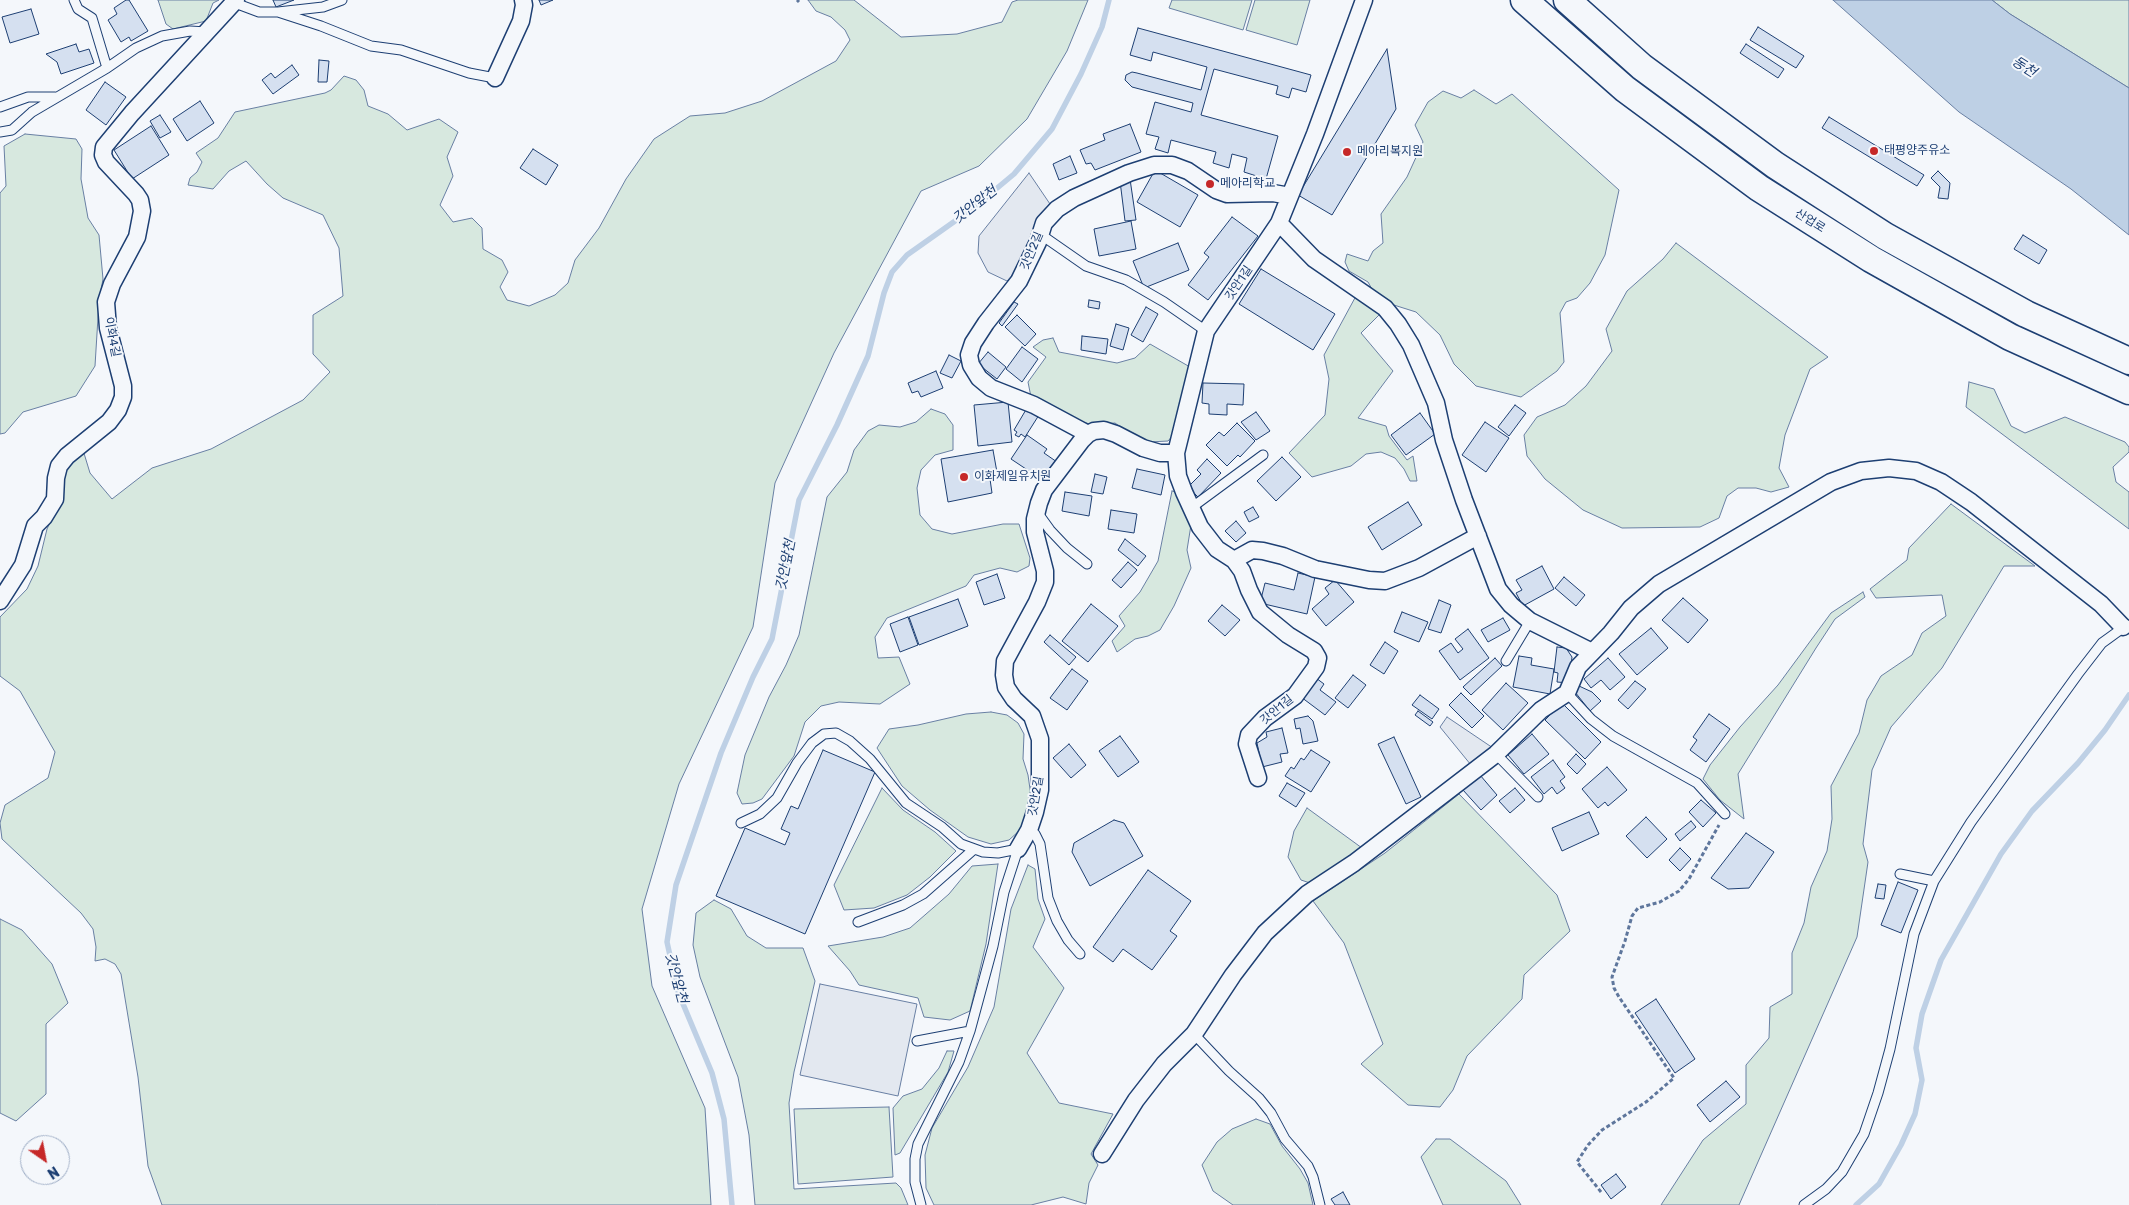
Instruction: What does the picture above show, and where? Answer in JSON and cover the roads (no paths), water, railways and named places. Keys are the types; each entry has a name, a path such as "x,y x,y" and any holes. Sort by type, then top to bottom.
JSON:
{"main road":[{"name":"산업로","path":"1524,0 1625,89 1759,188 1871,258 2010,337 2129,391"},
{"path":"1567,0 1642,67 1775,164 1885,236 2026,314 2129,361"}],"street":[{"path":"495,78 521,21 523,0"},
{"name":"갓안1길","path":"1258,778 1246,744 1249,735 1265,718 1295,696 1316,667 1318,658 1314,651 1288,635 1260,612 1242,570 1234,560 1217,549 1200,527 1178,476 1176,453 1206,331 1280,223 1364,0"},
{"name":"이화4길","path":"0,601 22,565 35,526 50,508 54,499 59,466 67,456 109,422 118,410 123,397 123,386 108,328 106,302 112,284 137,237 142,211 140,200 136,194 106,162 103,155 104,147 132,112 236,1"},
{"name":"갓안2길","path":"1018,850 1029,830 1040,790 1040,739 1032,716 1014,699 1006,687 1004,675 1005,661 1038,602 1045,582 1045,571 1035,532 1036,511 1044,490 1088,434 1034,405 991,388 979,378 971,365 969,355 973,343 1019,281 1044,223 1057,209 1074,198 1128,173 1154,164 1172,165 1188,170 1216,190 1227,194 1290,196"},
{"path":"1280,223 1314,259 1385,308 1398,324 1419,361 1436,403 1444,440 1498,589 1511,605 1530,621 1592,652"},
{"path":"1088,434 1104,430 1116,434 1142,448 1160,453 1176,453"},
{"path":"1102,1154 1136,1100 1164,1064 1194,1034 1233,975 1265,933 1307,894 1354,863 1496,754 1541,710 1567,693 1578,667 1611,633 1631,608 1660,584 1831,482 1861,471 1889,468 1916,471 1941,482 1971,502 2101,604 2126,626"},
{"path":"1234,560 1252,550 1263,551 1283,556 1315,569 1369,580 1385,581 1419,568 1478,536"}],"lane":[{"path":"74,0 78,10 92,18 107,68"},
{"path":"236,1 259,12 278,12 323,7 342,0"},
{"path":"278,12 321,26 371,46 402,50 469,73 495,78"},
{"path":"0,132 12,130 32,112 107,68 136,48 162,36 190,31 208,32"},
{"path":"0,107 28,97 58,97"},
{"path":"1040,234 1086,266 1126,280 1164,302 1206,331"},
{"path":"1192,508 1263,455"},
{"path":"1036,511 1067,548 1087,564"},
{"path":"1506,661 1530,621"},
{"path":"1804,1205 1826,1189 1842,1172 1864,1134 1890,1049 1914,934 1934,881 1971,822 2072,682 2102,643 2126,626"},
{"path":"1567,693 1591,719 1613,736 1697,783 1726,814"},
{"path":"741,823 760,814 777,798 797,763 812,742 824,734 836,732 850,741 870,759 906,803 942,827 961,844 972,850 998,853 1018,850"},
{"path":"1496,754 1538,797"},
{"path":"1029,830 1035,834 1040,844 1048,898 1057,921 1068,940 1080,954"},
{"path":"858,922 903,905 923,894 972,850"},
{"name":"갓안2길","path":"921,1205 915,1182 915,1159 918,1144 926,1124 942,1099 959,1062 970,1031 993,946 1004,892 1018,850"},
{"path":"1900,874 1934,881"},
{"path":"916,1041 970,1031"},
{"path":"1194,1034 1229,1071 1259,1098 1271,1113 1285,1139 1308,1166 1313,1177 1320,1205"}],"water":[{"name":"동천","path":"1833,0 1992,0 2010,14 2129,88 2129,235 2071,189 1959,112"}],"waterway":[{"name":"갓안앞천","path":"732,1205 724,1119 712,1073 678,992 667,942 676,885 721,753 753,677 772,639 799,500 837,425 868,356 884,293 892,272 907,255 972,209 1014,174 1052,129 1081,74 1102,27 1109,0"},
{"path":"1856,1205 1879,1184 1901,1145 1915,1114 1922,1080 1916,1048 1922,1014 1941,960 2001,854 2032,811 2078,763 2105,730 2129,695"}],"place":[{"name":"태평양주유소","path":"1874,151"},
{"name":"메아리복지원","path":"1347,152"},
{"name":"메아리학교","path":"1210,184"},
{"name":"이화제일유치원","path":"964,477"}]}
